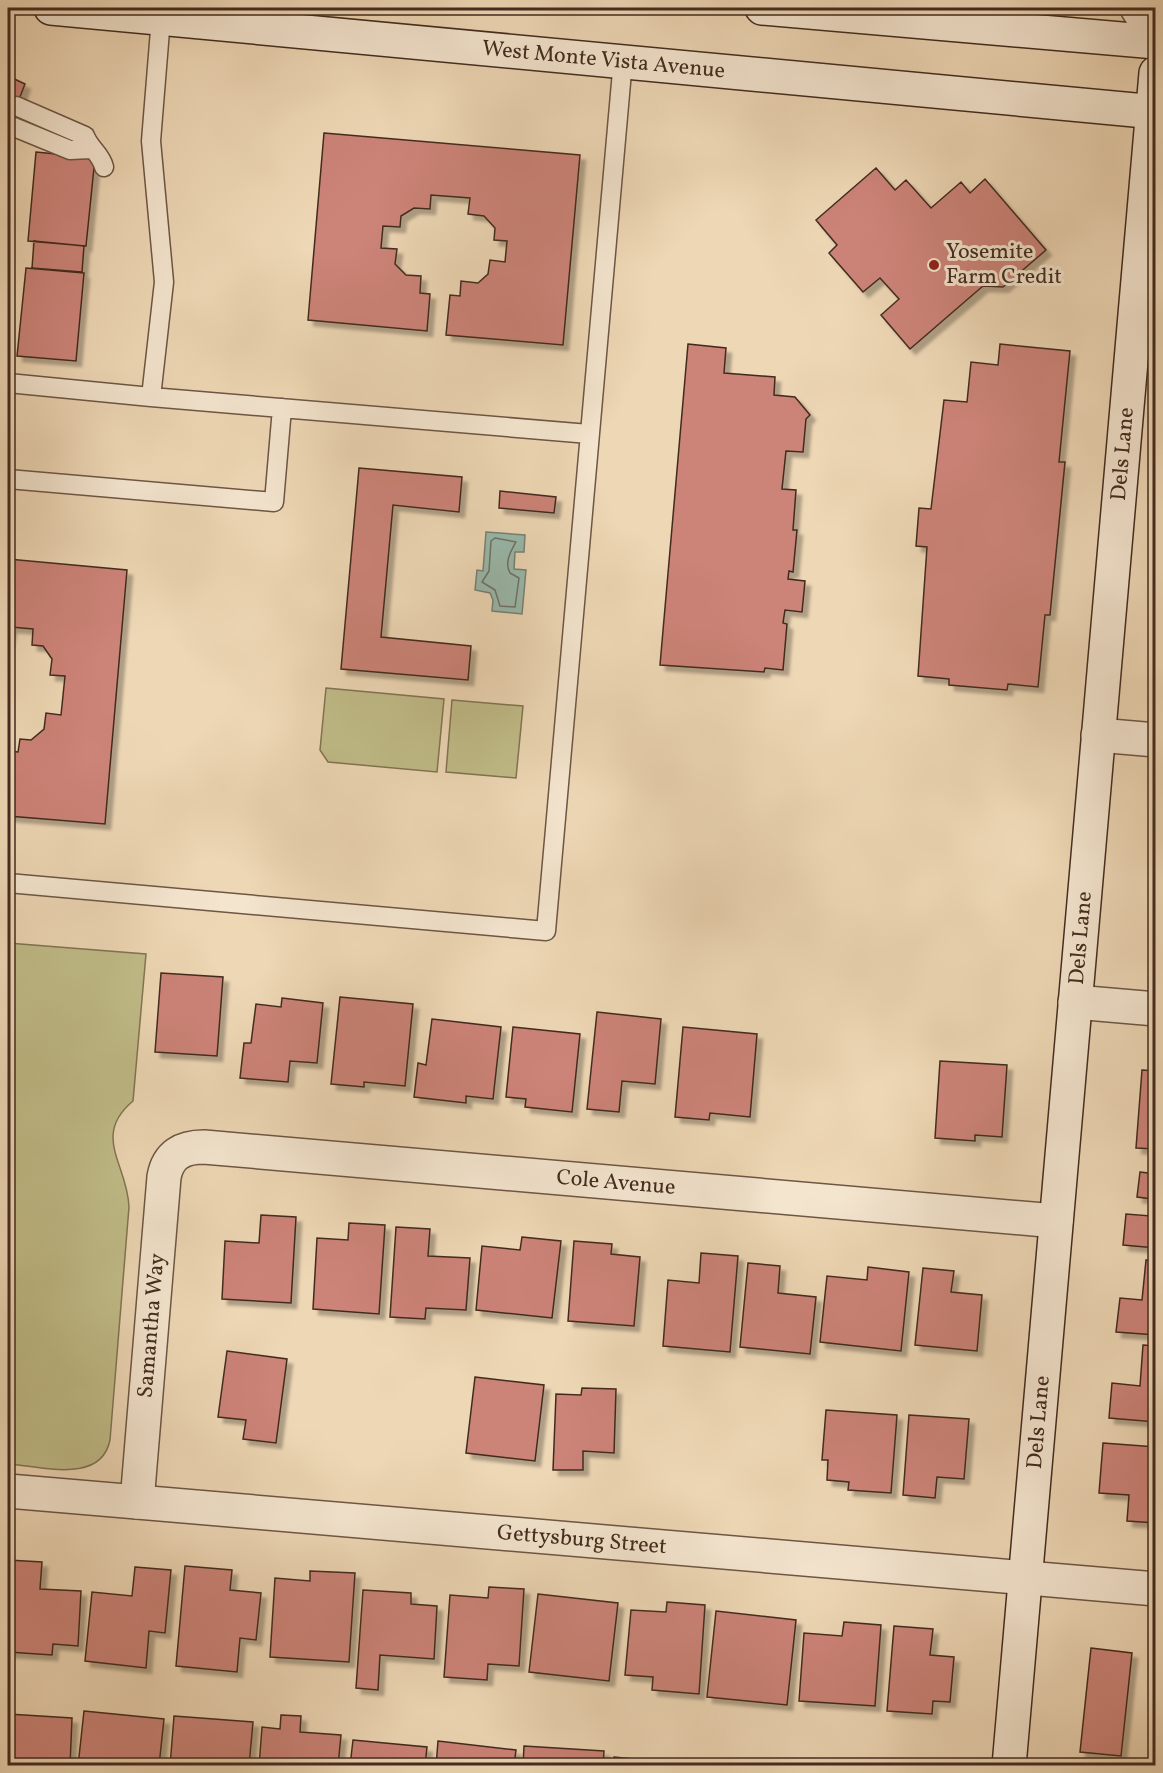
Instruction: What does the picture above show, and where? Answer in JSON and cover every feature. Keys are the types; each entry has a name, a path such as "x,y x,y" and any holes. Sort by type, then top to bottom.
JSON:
{"street":[{"name":"West Monte Vista Avenue","path":"51,8 623,60 1154,112"},
{"path":"762,8 1155,40"},
{"path":"1137,8 1155,40"},
{"name":"Dels Lane","path":"1009,1766 1154,112 1155,73"},
{"path":"1098,735 1155,740"},
{"path":"1075,1002 1155,1009"},
{"name":"Cole Avenue","path":"176,1153 204,1147 1056,1221"},
{"name":"Samantha Way","path":"137,1502 164,1177 167,1163 176,1153"},
{"name":"Gettysburg Street","path":"8,1491 1155,1589"}],"lane":[{"path":"151,398 164,282 151,141 161,18"},
{"path":"8,883 546,931 623,60"},
{"path":"16,106 85,136 90,149 100,157 104,168"},
{"path":"9,125 70,150 90,149"},
{"path":"8,383 151,398 589,434"},
{"path":"8,479 274,502 282,408"}],"shaded area":[{"path":"326,688 444,699 437,772 328,762 320,750"},
{"path":"452,700 523,706 516,778 446,772"},
{"path":"8,943 146,954 133,1101 121,1114 115,1126 113,1139 129,1207 110,1440 104,1454 95,1463 68,1470 8,1464"}],"water":[{"path":"486,532 525,535 524,552 515,552 514,569 526,570 522,614 492,611 493,600 490,593 475,590 477,570 483,571"}],"building":[{"path":"8,76 25,84 8,128"},
{"path":"324,133 580,155 563,345 446,335 450,295 460,296 461,281 478,283 488,274 490,260 505,262 507,241 494,240 495,228 484,216 468,214 470,198 431,195 430,209 414,208 401,216 400,227 383,226 381,248 397,249 395,264 406,275 421,276 420,293 430,294 427,331 308,320"},
{"path":"36,152 95,158 86,246 28,241"},
{"name":"Yosemite Farm Credit","path":"876,168 895,190 906,180 931,208 961,182 970,193 985,179 1046,250 1003,287 983,286 910,349 881,315 899,299 880,278 863,292 829,253 837,245 816,220"},
{"path":"34,241 84,246 82,272 32,268"},
{"path":"26,268 84,273 76,361 17,356"},
{"path":"688,344 726,348 724,373 775,377 774,395 795,397 810,415 806,419 803,452 786,451 782,489 796,490 793,530 797,530 793,572 789,571 788,579 805,581 802,612 785,610 783,623 787,624 783,670 765,668 764,672 660,665"},
{"path":"1000,344 1070,351 1059,462 1065,462 1050,615 1045,615 1038,687 1008,684 1007,690 949,685 949,679 918,676 927,547 916,546 919,508 931,509 944,400 967,402 971,362 998,365"},
{"path":"359,468 462,477 459,512 393,505 381,637 471,646 468,680 341,669"},
{"path":"500,491 556,497 554,513 499,508"},
{"path":"8,559 127,570 105,824 8,816 8,751 18,752 20,739 31,740 44,729 46,713 61,715 65,676 50,675 52,659 43,646 32,645 33,629 11,627 8,642"},
{"path":"161,973 223,977 217,1056 155,1052"},
{"path":"340,997 413,1004 405,1086 364,1082 364,1087 331,1084"},
{"path":"282,998 323,1003 317,1063 290,1061 288,1082 240,1078 244,1043 251,1043 256,1004 281,1007"},
{"path":"597,1012 661,1019 655,1084 622,1081 619,1112 587,1109"},
{"path":"432,1019 501,1027 493,1099 466,1096 466,1103 414,1097 418,1063 426,1065"},
{"path":"513,1027 580,1034 572,1112 525,1107 526,1099 506,1097"},
{"path":"683,1027 757,1034 750,1117 710,1113 709,1120 675,1117"},
{"path":"940,1061 1007,1065 1002,1137 975,1135 975,1141 935,1138"},
{"path":"1142,1070 1156,1071 1156,1149 1136,1148"},
{"path":"1140,1172 1156,1174 1156,1248 1123,1245 1126,1214 1151,1216 1152,1199 1137,1197"},
{"path":"261,1215 296,1217 291,1303 222,1299 225,1241 259,1243"},
{"path":"349,1223 385,1225 379,1314 313,1309 317,1238 348,1240"},
{"path":"396,1227 430,1229 428,1256 470,1258 466,1310 426,1308 425,1319 390,1317"},
{"path":"522,1237 561,1241 552,1318 476,1310 482,1246 520,1250"},
{"path":"574,1241 612,1244 611,1254 640,1257 634,1326 568,1321"},
{"path":"701,1253 738,1256 730,1352 663,1346 668,1280 699,1283"},
{"path":"1146,1260 1156,1261 1156,1335 1116,1332 1120,1298 1142,1300"},
{"path":"748,1263 780,1266 778,1293 816,1297 810,1354 740,1347"},
{"path":"868,1267 909,1272 901,1351 820,1342 827,1276 867,1280"},
{"path":"923,1268 954,1271 951,1292 982,1295 977,1351 915,1345"},
{"path":"1143,1345 1156,1346 1156,1422 1109,1418 1112,1383 1140,1386"},
{"path":"227,1351 287,1359 276,1443 243,1439 246,1420 218,1417"},
{"path":"475,1377 544,1385 535,1461 466,1453"},
{"path":"582,1388 616,1389 614,1453 583,1451 583,1470 553,1470 556,1394 581,1395"},
{"path":"826,1410 897,1415 891,1493 848,1490 849,1482 827,1480 828,1460 822,1460"},
{"path":"909,1415 969,1419 964,1479 937,1477 935,1498 903,1495"},
{"path":"1103,1443 1156,1447 1156,1523 1127,1521 1129,1495 1099,1493"},
{"path":"8,1560 42,1562 40,1589 81,1591 78,1646 53,1644 52,1655 8,1652"},
{"path":"185,1566 232,1570 230,1590 261,1593 256,1640 240,1638 237,1672 176,1666"},
{"path":"135,1567 171,1570 165,1633 149,1631 146,1668 85,1661 92,1592 132,1596"},
{"path":"310,1571 355,1573 349,1662 270,1657 275,1578 310,1581"},
{"path":"489,1587 524,1589 519,1666 488,1664 487,1680 444,1677 450,1595 488,1598"},
{"path":"363,1590 411,1593 411,1604 437,1606 434,1659 380,1655 378,1690 356,1688"},
{"path":"538,1594 618,1603 609,1681 529,1672"},
{"path":"667,1602 705,1605 699,1694 652,1690 653,1677 625,1675 631,1610 666,1612"},
{"path":"716,1611 796,1620 787,1705 707,1697"},
{"path":"844,1622 881,1625 875,1706 799,1701 804,1633 842,1636"},
{"path":"894,1626 933,1629 930,1655 954,1657 950,1702 933,1701 932,1714 887,1711"},
{"path":"1091,1648 1132,1653 1121,1756 1080,1752"},
{"path":"84,1711 164,1719 159,1766 78,1766"},
{"path":"8,1714 72,1718 70,1766 8,1766"},
{"path":"281,1715 301,1716 300,1732 341,1735 338,1766 259,1766 262,1727 280,1729"},
{"path":"174,1716 253,1722 249,1766 170,1766"},
{"path":"353,1740 427,1747 425,1766 350,1766"},
{"path":"438,1741 516,1750 514,1766 436,1766"},
{"path":"524,1746 604,1751 603,1766 523,1766"},
{"path":"614,1757 692,1765 613,1766"}],"place":[{"name":"Yosemite Farm Credit","path":"934,265"}]}
